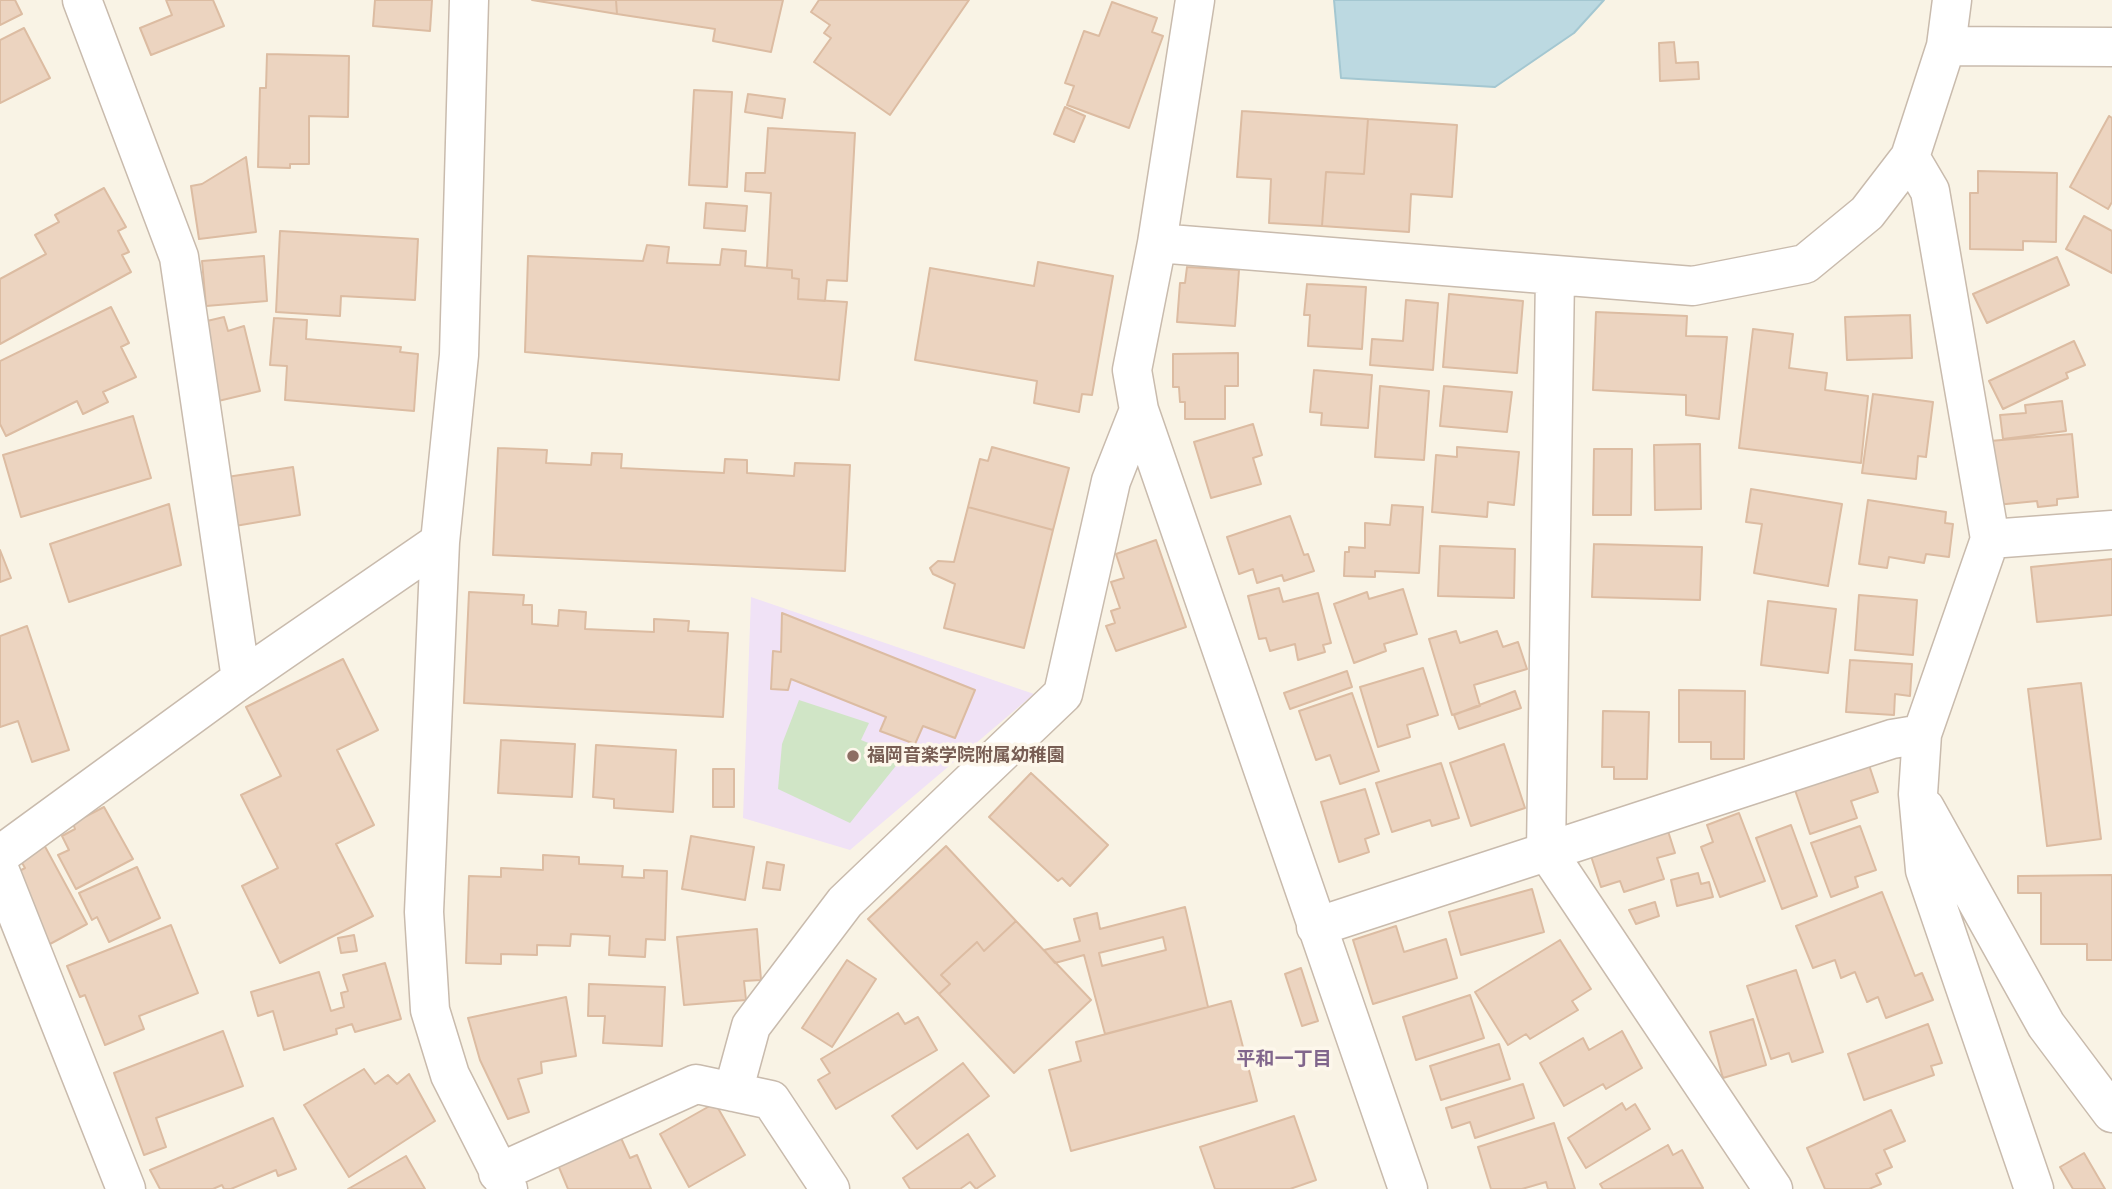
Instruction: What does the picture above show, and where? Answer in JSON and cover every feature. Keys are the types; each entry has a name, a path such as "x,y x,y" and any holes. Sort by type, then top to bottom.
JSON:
{"street":[{"path":"82,0 179,257 241,678"},
{"path":"469,0 459,355 440,542 424,912 430,1010 450,1075 503,1181 696,1084 772,1100 830,1189"},
{"path":"1195,0 1157,243 1132,370 1139,410 1408,1189"},
{"path":"1157,243 1693,286 1805,264 1867,213 1910,157 1946,47 1952,0"},
{"path":"1946,47 2112,47"},
{"path":"1910,157 1930,191 1990,539 1922,734 1918,794 1925,870 2034,1189"},
{"path":"1555,276 1546,850 1773,1189"},
{"path":"733,1092 751,1026 845,902 1063,694 1111,481 1139,410"},
{"path":"1990,539 2112,530"},
{"path":"0,855 241,678 440,542"},
{"path":"1316,927 1892,739 1922,734"},
{"path":"1918,794 2046,1025 2112,1113"},
{"path":"0,871 126,1189"}],"shaded area":[{"name":"福岡音楽学院附属幼稚園","path":"751,597 1034,694 850,850 743,818"}],"green space":[{"path":"799,700 869,723 861,740 903,757 850,823 778,789 782,744"}],"water":[{"path":"1334,0 1604,0 1574,33 1495,87 1341,78"}],"building":[{"path":"0,0 15,0 22,14 0,25"},
{"path":"166,0 213,0 224,26 151,55 140,28 172,15"},
{"path":"375,0 432,0 430,31 373,26"},
{"path":"532,0 616,0 617,14"},
{"path":"616,0 783,0 771,52 713,41 715,29 617,14"},
{"path":"819,0 969,0 890,115 814,62 831,38 824,33 830,25 811,12"},
{"path":"1112,2 1157,18 1152,32 1163,36 1129,128 1067,105 1074,86 1065,83 1084,31 1099,36"},
{"path":"24,28 50,78 0,103 0,40"},
{"path":"1674,42 1676,63 1698,62 1699,79 1660,81 1659,43"},
{"path":"267,54 349,56 348,117 309,116 309,164 290,164 290,168 258,167 260,88 266,88"},
{"path":"694,90 732,92 727,187 689,185"},
{"path":"748,94 785,99 782,118 745,112"},
{"path":"1065,107 1085,116 1074,142 1054,134"},
{"path":"1242,111 1368,119 1364,174 1326,172 1322,226 1269,223 1271,179 1237,177"},
{"path":"2109,116 2112,118 2112,202 2108,209 2070,187"},
{"path":"1368,119 1457,125 1452,197 1411,194 1409,232 1322,226 1326,172 1364,174"},
{"path":"768,128 855,133 847,281 827,280 825,301 798,299 799,279 792,278 792,270 767,268 771,193 745,191 746,173 765,173"},
{"path":"246,157 256,232 199,239 191,186 202,184"},
{"path":"1978,171 2057,173 2056,242 2023,241 2023,250 1970,249 1970,193 1978,193"},
{"path":"104,188 126,227 118,231 129,252 122,255 131,272 0,344 0,279 46,254 35,235 59,222 55,215"},
{"path":"706,203 747,206 745,231 704,228"},
{"path":"2084,216 2112,231 2112,273 2066,249"},
{"path":"280,231 418,239 415,300 341,296 340,316 276,312"},
{"path":"647,245 669,247 667,263 720,265 722,249 746,251 745,266 792,270 792,278 799,279 798,299 847,302 839,380 525,352 528,256 643,261"},
{"path":"264,256 267,301 206,306 202,261"},
{"path":"2057,257 2069,285 1987,323 1973,294"},
{"path":"1038,262 1113,276 1092,395 1082,394 1079,412 1034,403 1037,381 915,360 930,268 1034,286"},
{"path":"1187,267 1239,270 1235,326 1177,322 1180,283 1185,283"},
{"path":"1307,284 1366,287 1362,349 1308,346 1310,315 1304,315"},
{"path":"1449,294 1523,301 1517,373 1443,367"},
{"path":"1406,300 1438,303 1433,370 1370,365 1372,339 1403,341"},
{"path":"111,307 129,343 121,347 136,377 103,392 108,402 83,414 77,401 6,436 0,424 0,361"},
{"path":"1596,312 1687,316 1686,336 1727,337 1719,419 1686,415 1686,395 1593,390"},
{"path":"1910,315 1912,358 1847,360 1845,317"},
{"path":"224,317 228,331 244,326 260,391 210,403 190,325"},
{"path":"274,318 307,320 306,339 401,347 400,352 418,354 414,411 285,400 287,366 270,365"},
{"path":"1753,329 1793,334 1789,368 1827,373 1825,390 1868,396 1861,463 1739,448"},
{"path":"2074,341 2085,365 2066,373 2068,378 2003,409 1989,381"},
{"path":"1238,353 1238,386 1225,386 1225,419 1185,419 1185,402 1180,402 1179,387 1173,387 1173,354"},
{"path":"1314,370 1372,375 1368,428 1321,425 1322,413 1310,412"},
{"path":"1380,386 1429,391 1424,460 1375,457"},
{"path":"1444,386 1512,392 1507,432 1440,426"},
{"path":"1873,394 1933,402 1926,457 1918,456 1916,479 1862,473"},
{"path":"2062,401 2066,431 2003,439 2000,415 2026,413 2025,405"},
{"path":"133,416 151,478 21,517 3,455"},
{"path":"1253,424 1262,455 1253,458 1261,484 1211,498 1194,442"},
{"path":"2072,434 2078,497 2057,499 2057,505 2038,507 2037,501 1996,505 1990,441"},
{"path":"1700,444 1701,509 1655,510 1654,445"},
{"path":"992,447 1069,468 1053,530 968,507 980,459 988,461"},
{"path":"1457,447 1519,452 1514,505 1488,502 1487,517 1432,512 1436,455 1457,457"},
{"path":"498,448 547,450 546,463 591,465 592,453 622,454 621,468 724,473 725,459 747,460 747,473 794,476 795,463 850,465 845,571 493,555"},
{"path":"1594,449 1632,449 1631,515 1593,515"},
{"path":"293,467 300,515 235,526 227,477"},
{"path":"1751,489 1842,504 1828,586 1754,573 1762,524 1746,522"},
{"path":"1868,500 1946,512 1945,523 1953,524 1949,557 1926,554 1924,563 1889,557 1887,568 1859,564"},
{"path":"169,504 181,565 69,602 50,544"},
{"path":"1392,505 1423,507 1419,573 1375,571 1375,577 1344,576 1345,552 1349,552 1349,547 1365,548 1365,523 1390,525"},
{"path":"968,507 1053,530 1024,648 944,628 955,584 933,574 930,568 938,561 954,562"},
{"path":"1290,516 1304,555 1308,554 1314,571 1284,581 1282,575 1257,583 1253,569 1239,574 1227,537"},
{"path":"1156,540 1186,627 1116,651 1106,626 1115,623 1111,611 1120,608 1111,582 1124,578 1116,554"},
{"path":"1594,544 1702,547 1700,600 1592,597"},
{"path":"1440,546 1515,549 1514,598 1438,596"},
{"path":"0,550 11,578 0,582"},
{"path":"2112,559 2112,615 2037,622 2031,567"},
{"path":"1279,588 1283,602 1318,593 1331,643 1323,645 1325,652 1298,660 1295,644 1270,651 1266,638 1259,639 1248,596"},
{"path":"1403,589 1417,634 1384,644 1386,651 1354,663 1334,604 1367,592 1369,599"},
{"path":"469,592 524,595 523,605 532,605 532,624 558,626 559,610 586,612 585,629 654,632 654,619 689,621 688,631 728,633 723,717 464,703"},
{"path":"1859,595 1917,600 1913,655 1855,650"},
{"path":"1768,601 1836,609 1828,673 1761,665"},
{"path":"782,613 975,690 955,738 923,726 915,744 880,731 886,717 791,679 788,690 771,689 773,651 781,652"},
{"path":"27,626 69,750 32,762 18,721 0,727 0,636"},
{"path":"1456,631 1460,643 1497,631 1503,647 1518,642 1527,669 1474,685 1480,706 1452,715 1429,639"},
{"path":"343,659 378,730 337,750 374,825 336,844 373,916 280,963 242,886 278,868 241,795 281,776 246,707"},
{"path":"1850,660 1912,664 1910,696 1895,694 1894,715 1846,712"},
{"path":"1423,668 1438,715 1407,725 1410,737 1378,747 1360,687"},
{"path":"1347,671 1352,687 1290,709 1284,693"},
{"path":"2081,683 2101,839 2047,846 2028,689"},
{"path":"1679,690 1745,691 1744,759 1711,759 1711,742 1679,742"},
{"path":"1515,691 1521,708 1459,729 1454,715"},
{"path":"1352,693 1379,771 1340,784 1330,755 1316,760 1299,711"},
{"path":"1603,711 1649,712 1647,779 1614,779 1614,767 1602,767"},
{"path":"501,740 575,744 572,797 498,793"},
{"path":"1504,744 1525,808 1471,826 1450,763"},
{"path":"596,745 676,750 673,812 614,808 614,799 593,797"},
{"path":"1441,763 1459,818 1432,826 1430,820 1392,832 1376,783"},
{"path":"1869,765 1878,792 1851,801 1857,818 1810,834 1795,790"},
{"path":"713,769 734,769 734,807 713,807"},
{"path":"1031,773 1108,845 1070,886 1062,878 1058,881 989,817"},
{"path":"1365,789 1379,834 1365,839 1369,852 1339,862 1321,802"},
{"path":"104,807 133,859 76,889 58,855 69,850 62,836 75,829 73,823"},
{"path":"1739,813 1765,881 1720,897 1701,847 1713,842 1707,825"},
{"path":"1791,825 1817,896 1782,909 1756,838"},
{"path":"1860,826 1876,870 1855,877 1858,887 1831,897 1811,843"},
{"path":"1668,831 1675,853 1657,858 1664,879 1624,892 1620,881 1601,887 1591,856"},
{"path":"691,836 754,847 745,900 682,889"},
{"path":"42,841 87,924 50,944 12,875 25,868 17,854"},
{"path":"946,846 1016,921 984,951 977,942 941,975 950,984 939,994 868,919"},
{"path":"543,855 579,857 579,864 623,866 622,877 644,878 644,870 667,871 665,940 646,939 645,957 609,955 610,936 571,934 570,946 537,945 537,955 501,954 501,964 466,963 469,876 501,877 501,868 543,870"},
{"path":"767,862 784,865 780,890 763,888"},
{"path":"137,867 160,918 109,942 97,917 92,920 79,893"},
{"path":"1698,873 1701,884 1709,882 1713,897 1677,906 1671,880"},
{"path":"2112,875 2112,960 2087,960 2087,944 2041,944 2041,893 2018,893 2018,876"},
{"path":"1532,889 1544,932 1461,955 1449,912"},
{"path":"1882,892 1915,976 1922,973 1933,1000 1886,1018 1878,997 1867,1002 1855,972 1841,978 1835,960 1813,968 1796,926"},
{"path":"1655,902 1659,916 1636,924 1629,910"},
{"path":"1185,907 1208,1007 1105,1034 1084,955 1055,963 1044,950 1080,941 1074,919 1097,913 1100,929","holes":["1163,937 1166,950 1102,966 1099,953"]},
{"path":"1016,921 1091,1000 1014,1073 939,994 950,984 941,975 977,942 984,951"},
{"path":"171,925 198,993 139,1016 144,1029 105,1045 85,995 80,997 67,966"},
{"path":"1396,926 1404,952 1446,939 1457,978 1373,1004 1353,940"},
{"path":"757,929 761,980 744,981 746,1000 684,1005 677,937"},
{"path":"354,935 357,951 341,953 338,938"},
{"path":"1560,940 1591,989 1572,1001 1578,1010 1530,1039 1526,1034 1508,1045 1475,992"},
{"path":"847,960 876,979 832,1047 802,1028"},
{"path":"385,963 401,1019 355,1032 352,1024 336,1029 337,1034 284,1050 273,1011 258,1016 251,992 319,972 331,1011 344,1007 341,993 348,991 343,975"},
{"path":"1301,968 1318,1021 1302,1026 1285,974"},
{"path":"1796,970 1823,1052 1792,1062 1789,1053 1771,1059 1747,986"},
{"path":"589,984 665,987 662,1046 603,1043 605,1016 588,1016"},
{"path":"1470,995 1484,1038 1416,1060 1403,1017"},
{"path":"566,997 576,1056 541,1062 542,1073 518,1079 529,1112 508,1119 480,1060 468,1018"},
{"path":"1231,1001 1257,1101 1071,1151 1049,1070 1081,1061 1076,1042"},
{"path":"898,1013 905,1024 918,1017 937,1050 836,1109 818,1080 830,1073 821,1059"},
{"path":"1753,1019 1766,1065 1723,1078 1710,1032"},
{"path":"1928,1024 1942,1063 1931,1066 1934,1075 1864,1100 1848,1054"},
{"path":"223,1031 243,1086 156,1118 166,1147 144,1155 114,1073"},
{"path":"1622,1031 1642,1068 1606,1089 1603,1084 1564,1106 1540,1063 1583,1038 1589,1050"},
{"path":"1499,1044 1510,1079 1441,1100 1430,1066"},
{"path":"963,1063 989,1096 917,1149 892,1116"},
{"path":"364,1069 375,1084 388,1075 397,1084 409,1074 435,1121 349,1177 304,1105"},
{"path":"1523,1084 1534,1118 1475,1138 1470,1122 1452,1128 1446,1108"},
{"path":"715,1103 745,1155 689,1187 660,1134"},
{"path":"1622,1103 1626,1110 1635,1104 1650,1129 1586,1168 1568,1138"},
{"path":"1891,1110 1905,1141 1884,1150 1892,1167 1876,1174 1881,1184 1869,1189 1825,1189 1807,1148"},
{"path":"1294,1116 1316,1180 1290,1189 1215,1189 1200,1147"},
{"path":"273,1118 296,1169 278,1176 276,1170 231,1189 224,1189 222,1185 213,1189 160,1189 150,1170"},
{"path":"1554,1123 1575,1189 1548,1189 1546,1182 1522,1189 1491,1189 1478,1147"},
{"path":"968,1134 995,1176 976,1189 970,1182 960,1189 910,1189 903,1178"},
{"path":"621,1138 630,1158 637,1155 651,1189 568,1189 558,1165"},
{"path":"1668,1145 1673,1155 1682,1150 1703,1188 1603,1189 1600,1184"},
{"path":"2084,1153 2105,1189 2073,1189 2060,1167"},
{"path":"406,1156 425,1189 348,1189"}],"place":[{"name":"福岡音楽学院附属幼稚園","path":"853,756"}],"district":[{"name":"平和一丁目","path":"1284,1060"}]}
